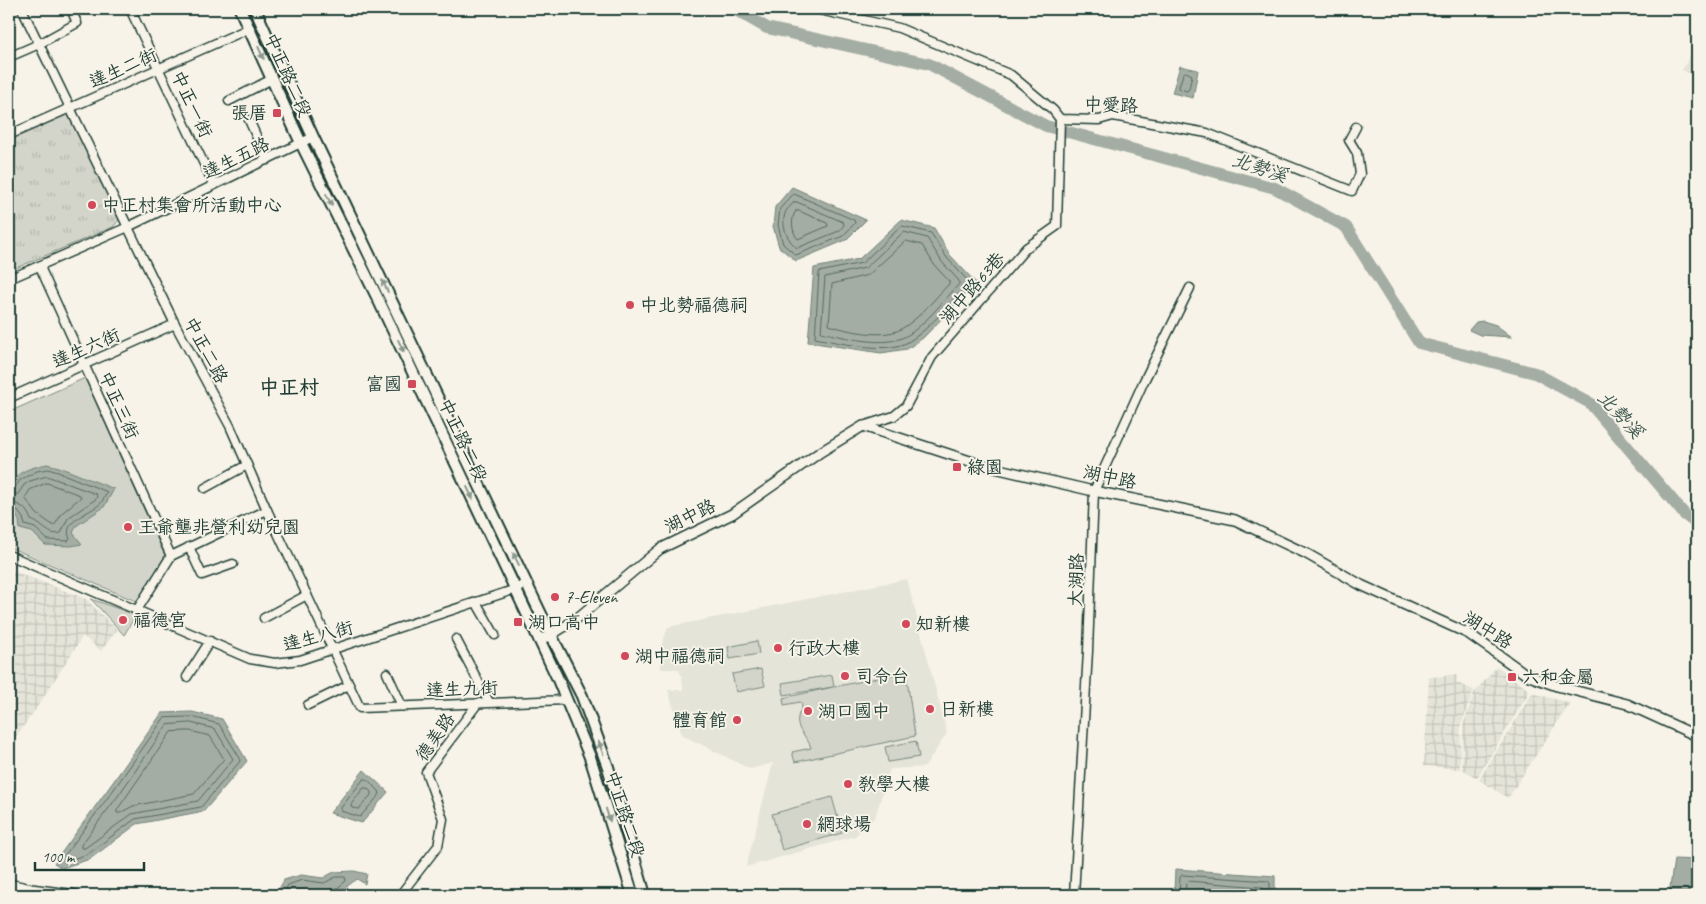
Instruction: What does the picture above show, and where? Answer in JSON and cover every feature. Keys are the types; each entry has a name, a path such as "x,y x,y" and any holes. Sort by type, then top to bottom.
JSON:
{"main road":[{"name":"中正路二段","path":"240,9 301,144 380,303 516,589 566,700 590,757 633,895"},
{"name":"中正路二段","path":"255,9 313,137 528,583 551,635 586,704 608,767 646,895"}],"street":[{"name":"中正二路","path":"22,9 175,324 230,426 267,510 360,708"},
{"path":"9,57 39,44 77,23 70,9"},
{"name":"中正一街","path":"130,9 214,185"},
{"name":"中愛路","path":"815,9 899,28 1011,75 1053,110 1060,119 1099,120 1113,116 1207,133 1352,191 1360,174 1357,153 1348,140 1356,127"},
{"name":"達生二街","path":"9,135 250,28"},
{"path":"229,100 272,79"},
{"name":"湖中路63巷","path":"863,426 894,416 906,406 932,357 1026,248 1057,226 1060,119"},
{"path":"249,120 267,160"},
{"name":"達生五路","path":"9,279 128,227 313,137"},
{"name":"中正三街","path":"40,267 171,556"},
{"name":"大湖路","path":"1074,895 1088,651 1094,491 1143,383 1190,288"},
{"name":"達生六街","path":"9,398 175,324"},
{"name":"湖中路","path":"539,640 575,620 660,549 732,514 863,426 982,465 1094,491 1235,520 1308,554 1360,585 1469,634 1527,675 1557,686 1627,704 1697,736"},
{"path":"205,488 247,465"},
{"path":"137,610 171,556 267,510"},
{"path":"189,547 202,575 233,564"},
{"name":"達生八街","path":"9,555 250,659 275,663 300,660 516,589 528,583"},
{"path":"264,618 307,595"},
{"path":"476,602 495,635"},
{"path":"456,639 489,702"},
{"path":"187,677 210,641"},
{"path":"387,673 402,706"},
{"path":"308,705 349,684"},
{"name":"達生九街","path":"360,708 566,700"},
{"name":"德美路","path":"400,895 438,846 443,819 426,772 478,703"},
{"path":"9,884 76,895"}],"shaded area":[{"path":"1697,44 1697,78 1682,70"},
{"path":"9,569 86,599 117,630 101,651 83,636 36,709 9,746"},
{"name":"湖口國中","path":"907,579 947,733 925,767 890,769 875,817 855,836 746,867 773,763 750,769 682,735 668,690 683,690 682,676 678,669 661,669 660,650 668,627"},
{"name":"六和金屬","path":"1497,666 1530,691 1477,778 1462,769 1463,726 1474,693"},
{"path":"1457,675 1457,683 1474,690 1461,725 1460,769 1424,766 1429,677"},
{"path":"1532,693 1570,703 1508,798 1479,780"}],"green space":[{"path":"69,114 119,220 113,227 9,271 9,140"},
{"path":"85,378 165,556 138,602 9,547 9,412"},
{"path":"91,599 136,615 124,635"},
{"path":"757,641 759,654 730,659 728,647"},
{"path":"761,669 765,686 736,692 732,674"},
{"path":"906,672 915,736 795,762 792,752 811,748 798,726 798,717 802,704 800,702 784,705 783,698 833,687 784,695 782,683 832,675 834,687"},
{"path":"916,741 919,757 888,762 885,747"},
{"name":"網球場","path":"832,797 842,833 782,850 772,814"}],"water":[{"path":"1180,66 1198,70 1193,98 1172,93"},
{"path":"792,187 866,220 846,240 796,261 779,247 773,226 775,207"},
{"path":"901,220 934,228 950,255 976,283 923,338 907,349 881,353 808,342 814,268 859,259"},
{"path":"1483,321 1496,325 1512,337 1480,335 1469,330 1476,322"},
{"path":"47,464 114,489 104,507 76,526 73,533 82,544 71,546 45,545 32,532 20,529 19,520 14,514 9,514 8,492 14,478 24,471"},
{"path":"192,712 222,719 247,761 204,811 137,824 90,859 62,868 54,863 162,713"},
{"path":"364,770 388,792 362,823 330,813"},
{"path":"1674,859 1697,860 1697,895 1669,895"},
{"path":"1175,869 1275,876 1275,895 1174,895"},
{"path":"354,871 367,874 365,884 357,879 339,892 339,895 279,895 278,891 284,880 301,875 323,878 334,872"}],"waterway":[{"name":"北勢溪","path":"734,9 767,28 929,64 1046,126 1275,188 1346,227 1419,343 1535,373 1590,403 1685,515 1697,524"}],"place":[{"name":"張厝","path":"277,113"},
{"name":"中正村集會所活動中心","path":"92,205"},
{"name":"中北勢福德祠","path":"630,305"},
{"name":"富國","path":"412,384"},
{"name":"綠園","path":"957,467"},
{"name":"王爺壟非營利幼兒園","path":"128,527"},
{"name":"7-Eleven","path":"555,597"},
{"name":"福德宫","path":"123,620"},
{"name":"湖口高中","path":"518,622"},
{"name":"知新樓","path":"906,624"},
{"name":"行政大樓","path":"778,648"},
{"name":"湖中福德祠","path":"625,656"},
{"name":"司令台","path":"845,676"},
{"name":"六和金屬","path":"1512,677"},
{"name":"日新樓","path":"930,709"},
{"name":"湖口國中","path":"808,711"},
{"name":"體育館","path":"737,720"},
{"name":"教學大樓","path":"848,784"},
{"name":"網球場","path":"807,824"}],"district":[{"name":"中正村","path":"289,387"}]}
